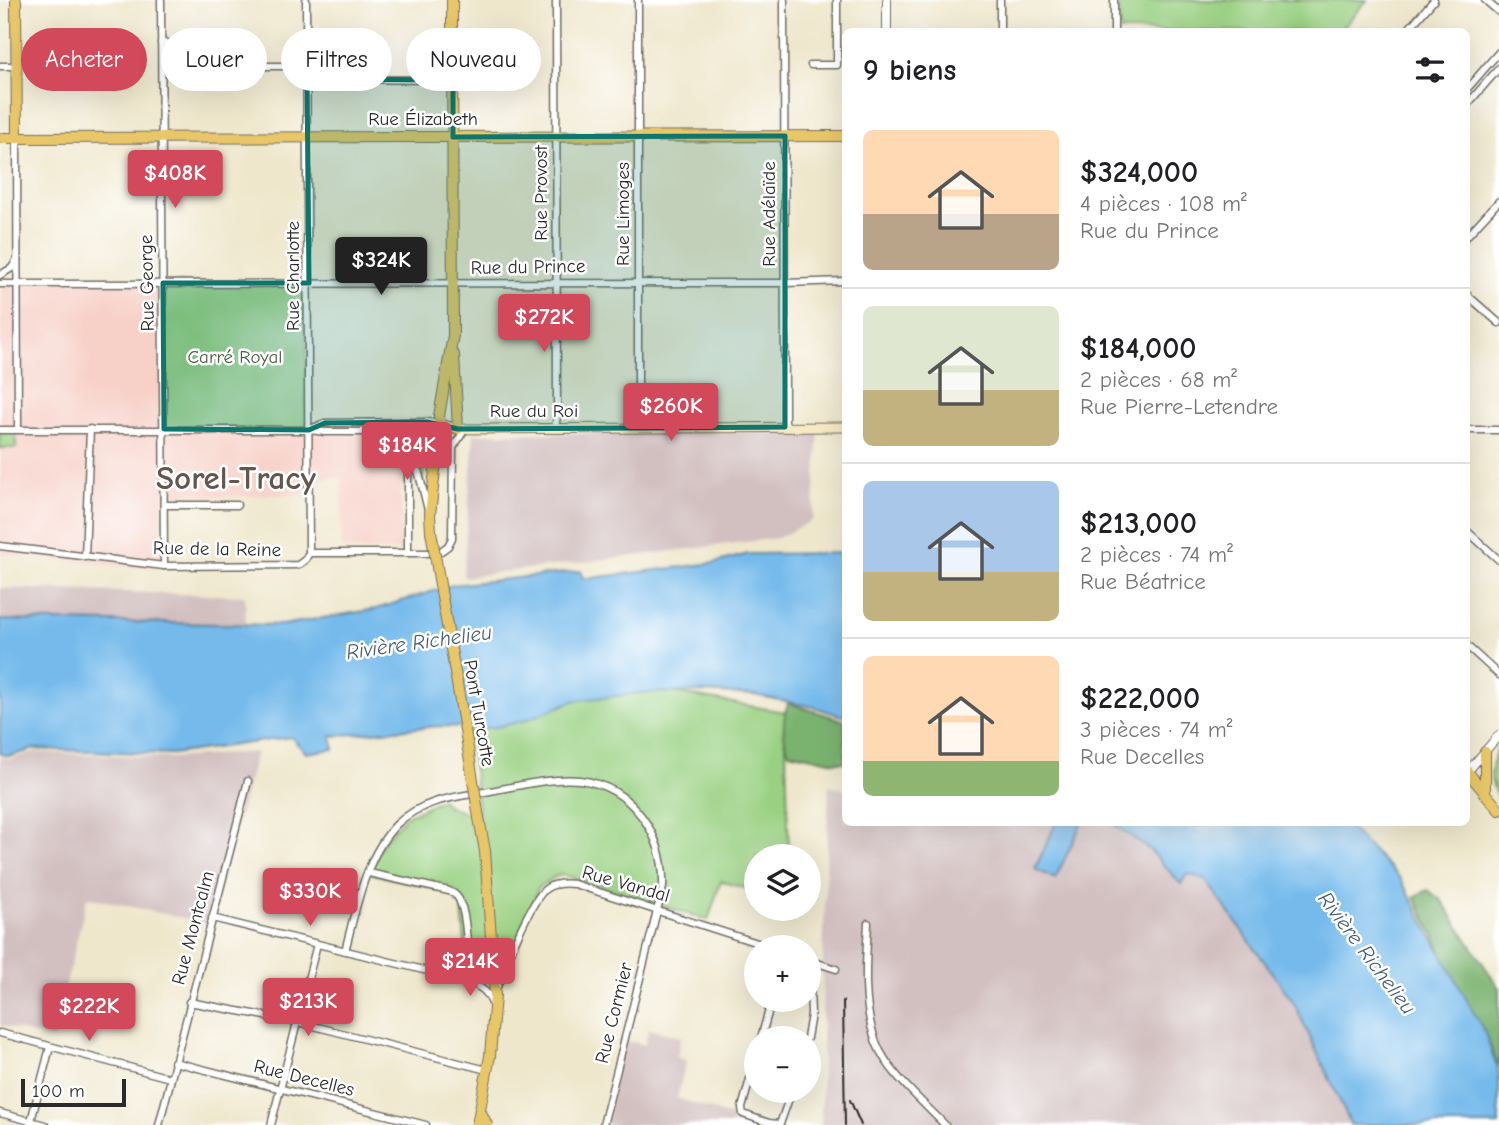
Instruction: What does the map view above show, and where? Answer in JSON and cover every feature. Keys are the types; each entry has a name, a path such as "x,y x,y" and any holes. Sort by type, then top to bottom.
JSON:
{"main road":[{"path":"16,0 17,138"},
{"path":"452,0 452,28"},
{"path":"453,91 453,283 450,348 454,355 462,429"},
{"name":"Rue Élizabeth","path":"0,138 842,136"},
{"name":"Pont Turcotte","path":"450,348 439,416 429,515 485,850 495,996 487,1070 477,1125"},
{"name":"Rue du Roi","path":"440,425 462,429 842,427"},
{"path":"1485,752 1485,792"},
{"path":"1470,774 1499,810"},
{"path":"480,1109 487,1125"}],"street":[{"name":"Rue George","path":"160,0 161,43"},
{"name":"Rue Charlotte","path":"306,0 306,28"},
{"name":"Rue Provost","path":"555,428 558,417 556,0"},
{"name":"Rue Limoges","path":"638,0 638,428"},
{"name":"Rue Adélaïde","path":"784,0 785,427"},
{"path":"811,65 837,65 836,0"},
{"path":"887,0 887,28"},
{"path":"1000,0 1000,28"},
{"path":"1114,0 1114,28"},
{"path":"1410,28 1434,0"},
{"path":"1485,0 1499,12"},
{"path":"1470,92 1499,52"},
{"path":"0,66 17,66"},
{"path":"1470,93 1499,68"},
{"name":"Rue George","path":"161,91 164,566"},
{"name":"Rue Charlotte","path":"307,91 309,553"},
{"path":"17,138 18,429"},
{"path":"1470,233 1499,202"},
{"path":"0,275 12,268 18,257"},
{"name":"Rue du Prince","path":"0,284 842,281"},
{"path":"1470,298 1499,323"},
{"name":"Rue du Roi","path":"309,430 325,423 427,422 440,425"},
{"path":"85,557 90,429"},
{"path":"440,551 448,546 452,538 453,448 462,429"},
{"name":"Rue du Roi","path":"0,430 393,432 402,437 408,448"},
{"path":"1470,430 1499,430"},
{"path":"408,448 415,461 429,515"},
{"path":"408,448 408,553"},
{"path":"164,505 237,505"},
{"path":"1470,534 1499,560"},
{"name":"Rue de la Reine","path":"0,546 164,566 298,565 309,553 428,553"},
{"path":"1470,649 1499,675"},
{"path":"1470,768 1499,734"},
{"name":"Rue Cormier","path":"345,951 358,902 382,843 396,825 416,809 442,799 567,780 590,783 613,791 642,815 656,840 663,874 657,909 601,1125"},
{"name":"Rue Montcalm","path":"159,1125 248,781"},
{"path":"369,873 449,891 457,896 462,908 468,955 464,969 453,977"},
{"name":"Rue Vandal","path":"495,996 530,909 547,888 561,883 574,884 657,909 744,938"},
{"path":"212,918 453,977 484,989 490,996 494,1012"},
{"path":"869,923 867,986 876,1043 892,1068 945,1125"},
{"path":"453,977 464,976 478,966 488,950 490,934"},
{"path":"271,1125 317,944"},
{"path":"821,964 836,969"},
{"path":"189,1002 298,1022 487,1070"},
{"path":"0,1033 170,1078"},
{"path":"30,1123 50,1047"},
{"name":"Rue Decelles","path":"174,1062 426,1125"},
{"path":"744,1103 742,1111 746,1116 779,1125 787,1103"},
{"path":"0,1113 45,1125"}],"highlighted area":[{"path":"307,79 453,80 453,137 785,136 785,427 458,429 427,422 325,423 309,430 164,429 163,283 309,283"}],"shaded area":[{"path":"0,282 164,283 164,429 391,436 398,444 400,457 402,551 342,549 342,478 305,478 304,494 162,499 162,562 152,569 0,554"},
{"path":"819,431 813,520 778,538 463,577 474,434"},
{"path":"0,588 245,596 246,625 0,620"},
{"path":"34,752 172,758 256,752 210,924 87,897 53,1039 0,1025 0,757 10,759"},
{"path":"829,785 842,789 842,826 1055,826 1036,869 1055,878 1081,826 1117,826 1150,850 1181,883 1186,874 1204,879 1294,1003 1351,1125 821,1125"},
{"path":"649,1029 681,1037 677,1057 686,1061 677,1098 757,1125 603,1125 624,1040 645,1045"}],"green space":[{"path":"1119,0 1367,0 1342,28 1120,28"},
{"name":"Carré Royal","path":"164,283 306,283 306,430 163,430"},
{"path":"398,428 416,428 426,436 422,492"},
{"path":"0,431 16,431 16,448 0,448"},
{"path":"642,687 785,712 789,844 744,844 744,888 721,881 708,920 564,875 557,876 539,887 499,983 491,939 481,958 467,964 462,908 453,893 369,873 382,843 405,817 442,799 446,805 479,818 468,719"},
{"path":"788,703 842,720 842,762 789,752 785,740"},
{"path":"1499,747 1499,797 1492,785 1491,772"},
{"path":"1428,890 1442,901 1499,988 1499,1068 1487,1038 1450,975 1434,934 1414,897"}],"water":[{"name":"Rivière Richelieu","path":"842,553 842,716 814,707 754,695 640,693 573,701 523,721 492,728 438,726 331,736 334,749 306,753 291,737 172,754 34,749 10,756 0,754 0,620 282,625 376,609 453,585 581,571 583,579 714,563 748,554"},
{"path":"1055,826 1081,826 1055,879 1035,869"},
{"name":"Rivière Richelieu","path":"1116,826 1348,826 1400,878 1485,1033 1499,1073 1499,1125 1351,1125 1294,1003 1205,879 1187,874 1181,884 1150,850"}],"railway":[{"path":"843,1001 845,1125"},
{"path":"850,1100 861,1125"}],"district":[{"name":"Sorel-Tracy","path":"236,478"}]}
